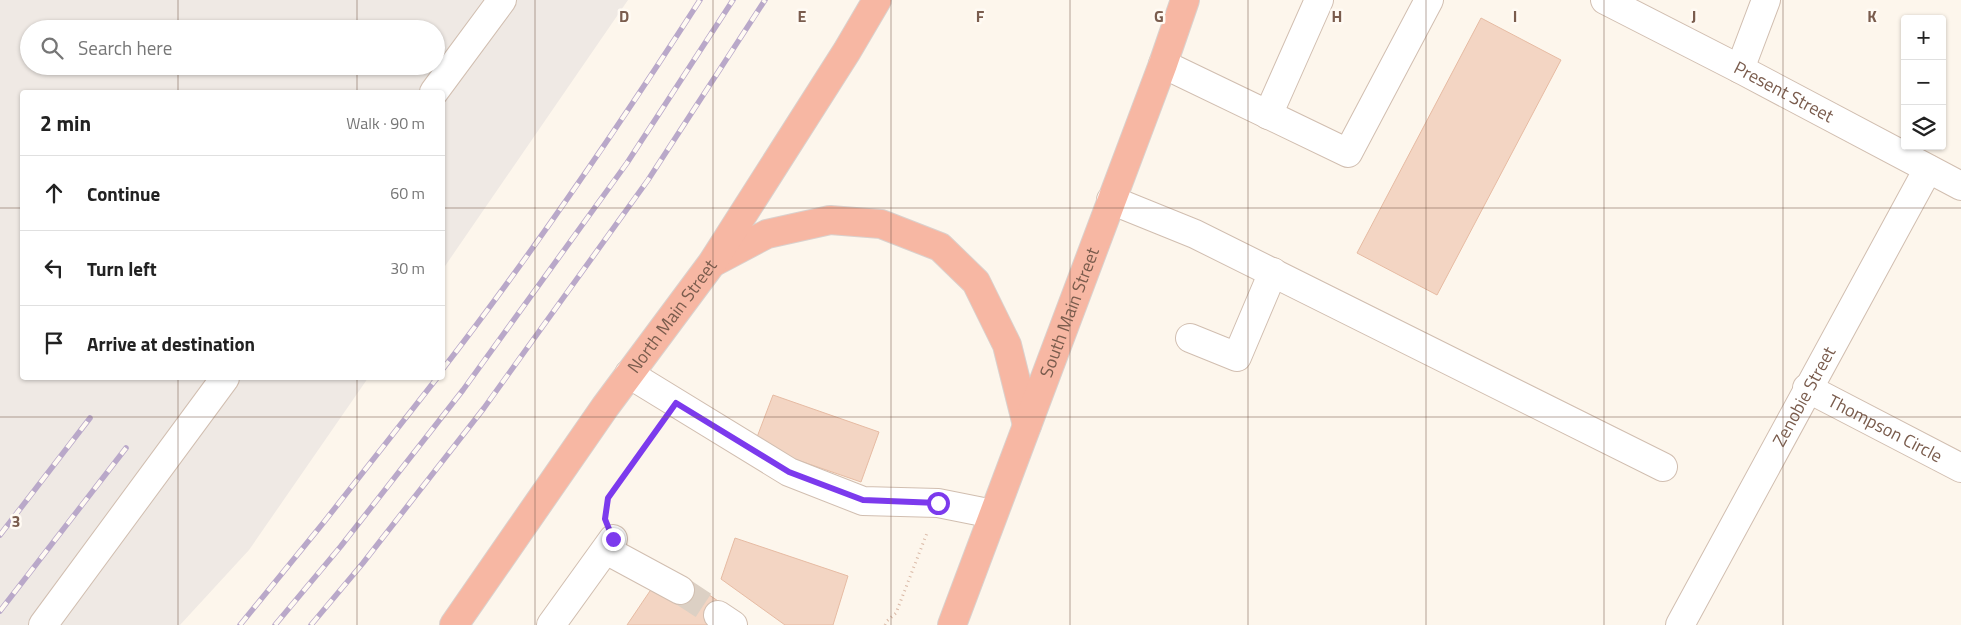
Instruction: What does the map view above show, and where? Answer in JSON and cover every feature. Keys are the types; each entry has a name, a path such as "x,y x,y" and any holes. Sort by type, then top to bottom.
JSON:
{"highway":[{"name":"North Main Street","path":"454,625 630,374 712,263 847,51 877,0"},
{"name":"South Main Street","path":"952,625 1163,64 1185,0"},
{"path":"712,263 767,234 830,220 881,224 940,247 976,282 1007,345 1027,424"}],"street":[{"path":"435,90 502,0"},
{"path":"1268,115 1319,0"},
{"path":"1163,64 1348,154 1429,0"},
{"name":"Present Street","path":"1605,0 1961,186"},
{"path":"1740,69 1766,0"},
{"name":"Zenobie Street","path":"1680,625 1807,388 1928,169"},
{"path":"1111,200 1195,234 1663,467"},
{"path":"1190,338 1237,357 1273,272"},
{"path":"630,374 789,472 863,500 938,503 993,514"},
{"path":"43,625 224,380"},
{"name":"Thompson Circle","path":"1807,388 1961,468"},
{"path":"551,625 610,544 680,590"}],"path":[{"path":"610,544 605,519 608,498 676,403"},
{"path":"886,625 887,621 896,613 938,503"}],"shaded area":[{"path":"0,0 628,0 445,266 445,90 20,90 20,380 367,380 249,550 180,625 0,625"}],"building":[{"path":"1481,18 1561,60 1437,295 1357,253"},
{"path":"773,395 879,432 861,482 754,445"},
{"path":"735,538 848,576 833,625 785,625 721,579"},
{"path":"687,580 724,605 711,625 627,625 652,588"}],"tunnel":[{"path":"680,590 718,615"}],"railway":[{"path":"445,366 510,280 575,188 700,0"},
{"path":"275,625 341,546 463,390 627,163 733,0"},
{"path":"311,625 363,563 484,408 648,180 765,0"},
{"path":"240,625 435,380"},
{"path":"0,535 90,418"},
{"path":"0,611 126,448"}],"route":[{"path":"613,539 605,519 608,498 676,403 789,472 863,500 938,503"}]}
